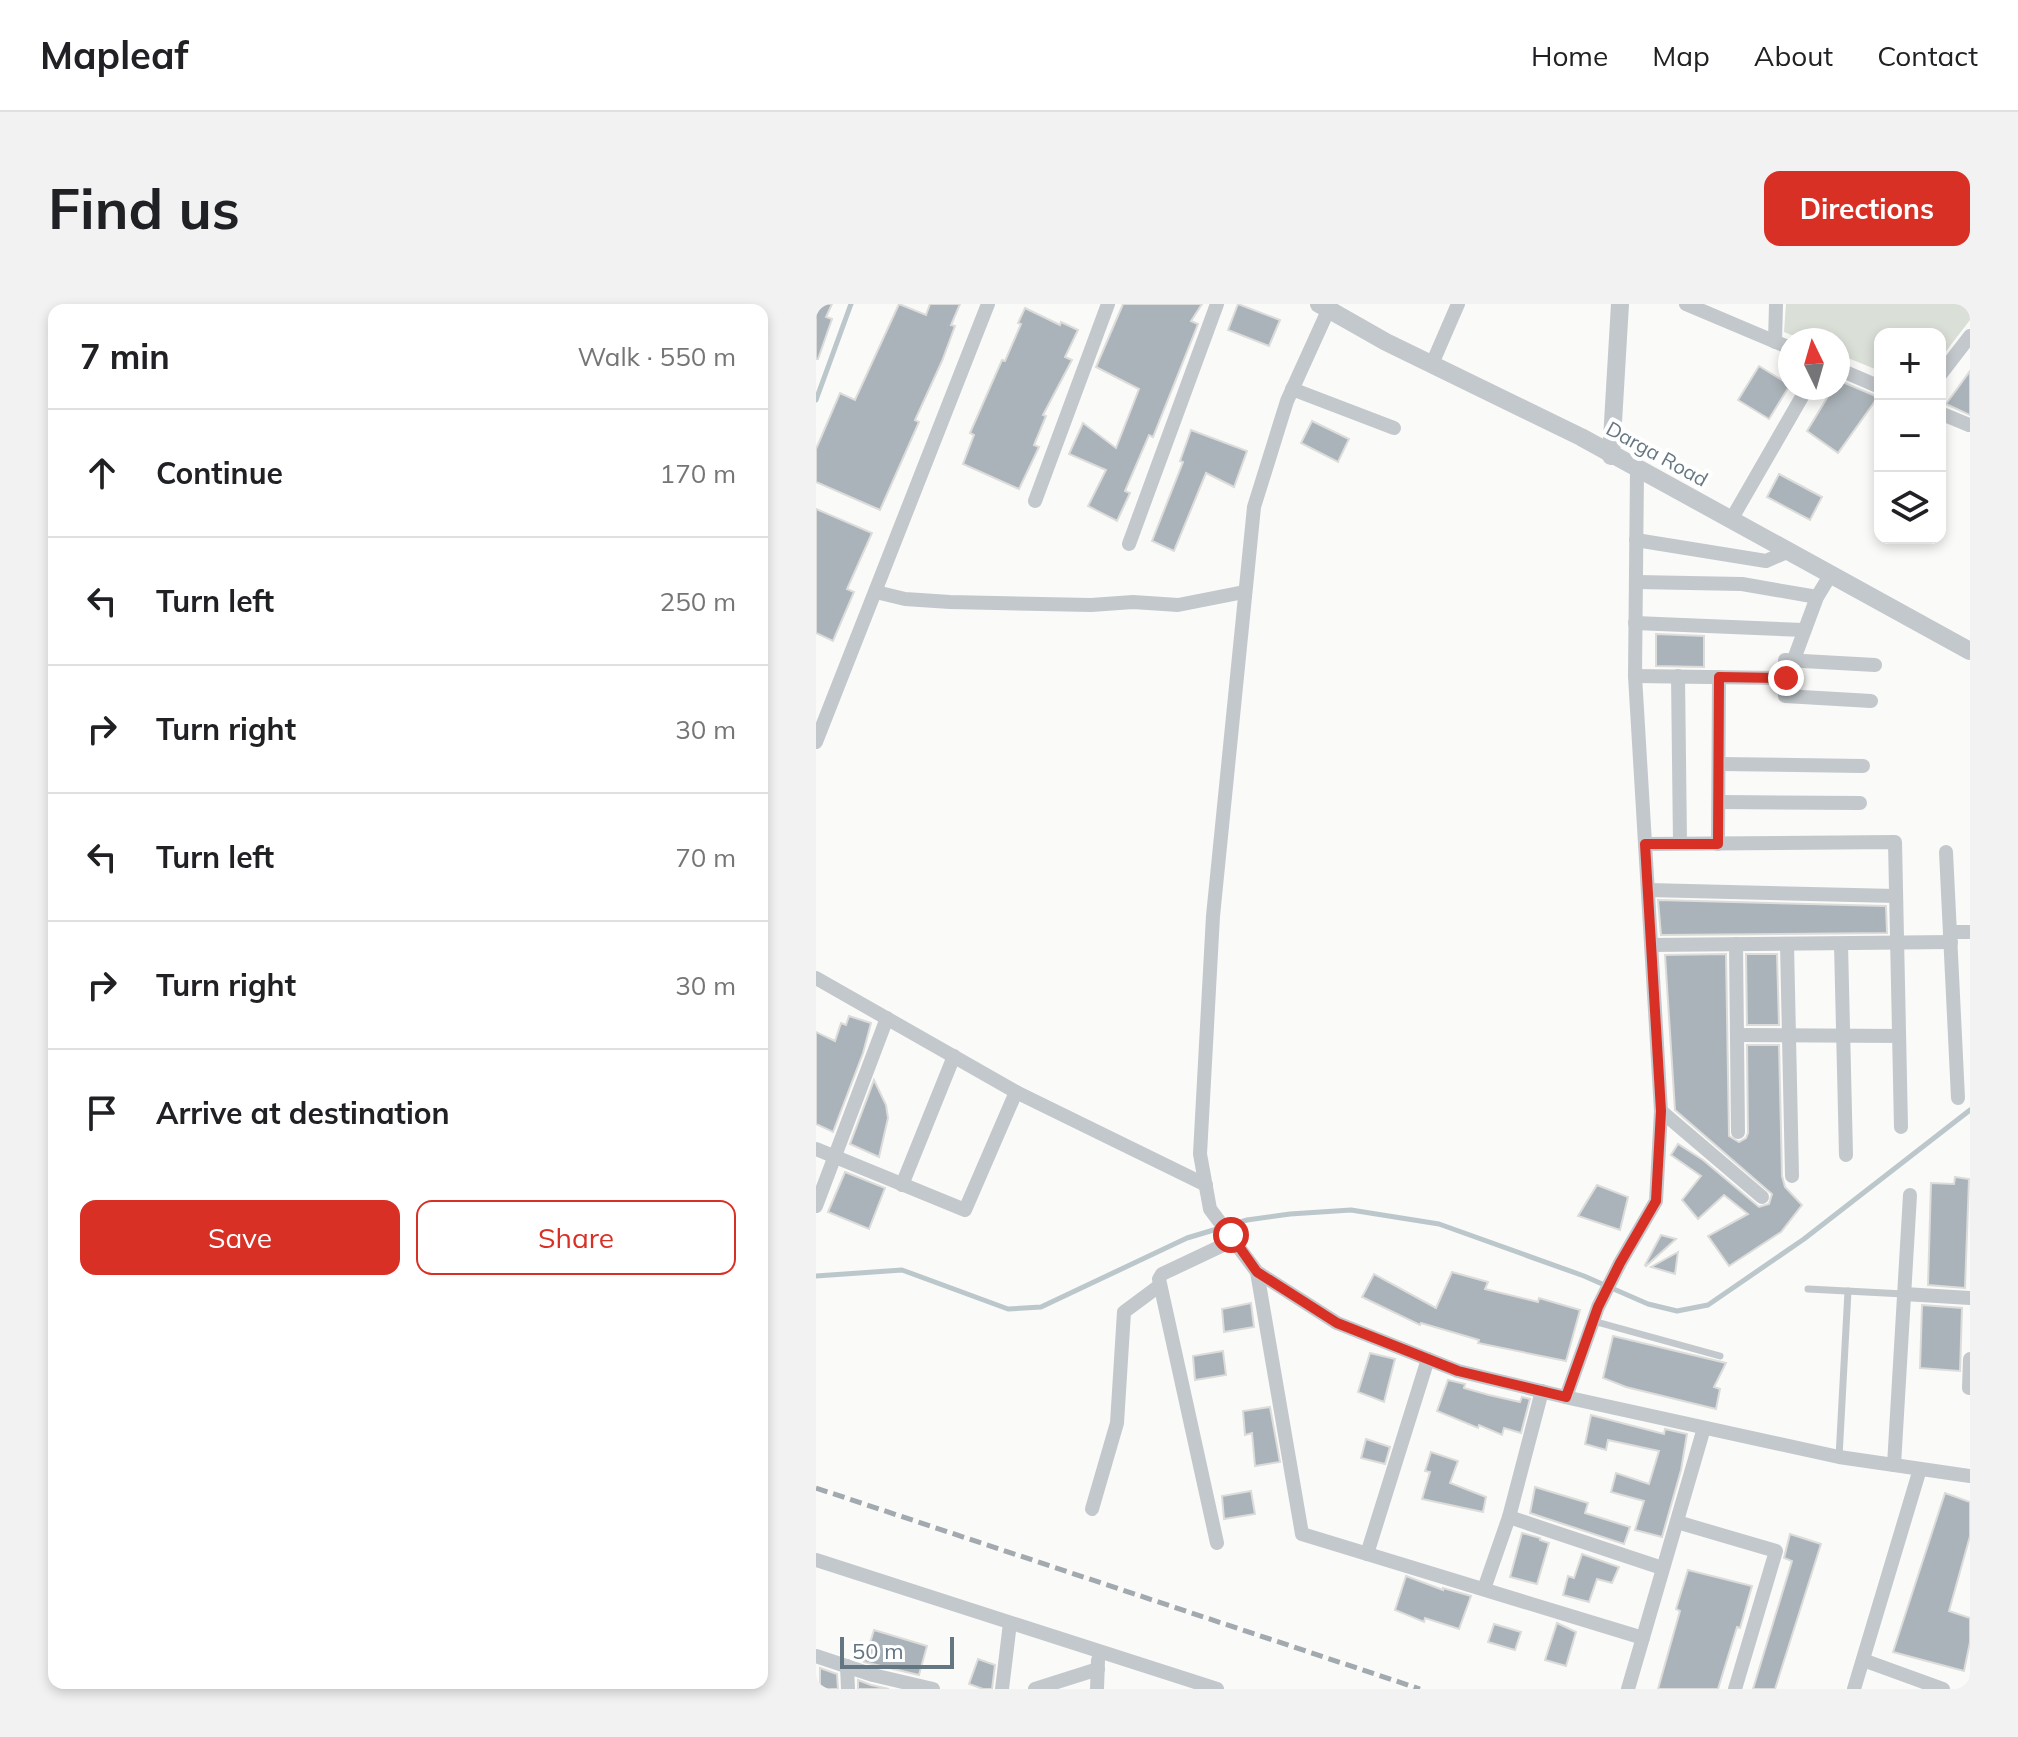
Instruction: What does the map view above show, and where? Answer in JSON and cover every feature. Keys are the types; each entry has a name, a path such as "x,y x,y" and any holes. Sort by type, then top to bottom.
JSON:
{"street":[{"path":"816,742 988,304"},
{"path":"1035,501 1108,304"},
{"path":"1129,544 1217,304"},
{"path":"1432,364 1458,304"},
{"path":"1611,456 1620,304"},
{"path":"1686,304 1778,343"},
{"path":"1775,342 1776,304"},
{"path":"1327,306 1292,389 1254,507 1213,916 1200,1154 1210,1209 1257,1272 1337,1323 1458,1371 1839,1457 1970,1476"},
{"name":"Darga Road","path":"1327,306 1432,364 1581,437 1970,651"},
{"path":"1946,367 1970,336"},
{"path":"1850,374 1874,384"},
{"path":"1292,389 1394,428"},
{"path":"1731,520 1800,400"},
{"path":"1946,415 1969,425"},
{"path":"1566,1397 1596,1314 1620,1263 1656,1201 1661,1111 1635,676 1637,470"},
{"path":"1636,540 1766,561 1789,551"},
{"path":"1794,659 1817,597 1831,574"},
{"path":"1637,582 1742,584 1817,597"},
{"path":"876,592 905,599 950,602 1091,605 1133,602 1178,605 1244,592"},
{"path":"1635,623 1804,630"},
{"path":"1871,701 1785,696 1785,660 1875,665"},
{"path":"1635,676 1786,678"},
{"path":"1678,676 1680,843"},
{"path":"1718,844 1719,677"},
{"path":"1719,764 1863,766"},
{"path":"1719,802 1860,803"},
{"path":"1645,844 1895,842 1901,1127"},
{"path":"1946,852 1958,1098"},
{"path":"1648,890 1896,896"},
{"path":"1651,945 1898,943 1970,932"},
{"path":"1736,944 1738,1132"},
{"path":"1787,944 1792,1176"},
{"path":"1841,944 1846,1155"},
{"path":"816,978 1016,1092 1206,1185"},
{"path":"816,1206 887,1018"},
{"path":"1738,1035 1899,1036"},
{"path":"902,1185 954,1056"},
{"path":"816,1149 965,1210 1016,1092"},
{"path":"1661,1111 1762,1197"},
{"path":"1894,1465 1910,1195"},
{"path":"1217,1543 1159,1279 1162,1274 1232,1237"},
{"path":"1257,1272 1302,1534 1643,1638"},
{"path":"1092,1509 1117,1423 1124,1312 1159,1286"},
{"path":"1904,1294 1970,1298"},
{"path":"1367,1554 1428,1359"},
{"path":"1969,1388 1970,1359"},
{"path":"1484,1589 1509,1517 1542,1391"},
{"path":"1628,1689 1704,1428"},
{"path":"1854,1689 1920,1469"},
{"path":"1509,1517 1662,1568"},
{"path":"1677,1522 1776,1551 1735,1689"},
{"path":"816,1560 1217,1689"},
{"path":"1002,1689 1010,1623"},
{"path":"1097,1689 1099,1651"},
{"path":"816,1656 873,1675 933,1689"},
{"path":"1863,1660 1943,1689"},
{"path":"847,1666 848,1689"},
{"path":"1035,1689 1098,1669"}],"lane":[{"path":"1808,1289 1904,1294"},
{"path":"1839,1457 1848,1291"},
{"path":"1596,1314 1720,1356"}],"shaded area":[{"path":"1786,304 1970,304 1970,320 1946,351 1946,328 1874,328 1874,369 1850,359 1850,328 1784,328"}],"building":[{"path":"816,304 832,304 826,317 832,319 818,359 816,359"},
{"path":"899,304 926,315 930,304 960,304 942,361 915,420 919,422 880,510 816,482 816,449 840,393 855,400"},
{"path":"1123,304 1202,304 1191,321 1198,324 1153,437 1149,435 1125,491 1130,493 1117,521 1088,506 1106,470 1069,454 1083,423 1116,448 1139,389 1096,367"},
{"path":"1238,304 1280,320 1269,346 1228,330"},
{"path":"1025,308 1078,330 1065,357 1072,360 1043,415 1046,416 1034,445 1039,447 1019,489 963,464 974,435 970,433 1002,360 1005,361"},
{"path":"1759,366 1778,378 1778,400 1781,400 1769,419 1738,400"},
{"path":"1970,371 1970,415 1946,404"},
{"path":"1850,385 1874,395 1874,403 1838,453 1807,431 1826,400 1850,400"},
{"path":"1312,421 1349,439 1338,462 1301,443"},
{"path":"1191,430 1247,451 1234,487 1206,473 1174,551 1152,541 1183,462 1180,461"},
{"path":"1779,474 1822,497 1810,520 1767,497"},
{"path":"816,509 872,533 847,589 854,592 833,641 816,633"},
{"path":"1656,634 1704,636 1704,667 1656,666"},
{"path":"1658,900 1886,906 1887,933 1661,935"},
{"path":"1726,954 1729,1136 1739,1142 1748,1133 1747,1045 1779,1045 1782,1176 1785,1187 1802,1205 1781,1232 1729,1266 1708,1236 1748,1214 1724,1195 1698,1219 1682,1200 1701,1176 1671,1155 1678,1144 1703,1160 1759,1207 1769,1204 1772,1194 1675,1110 1665,955"},
{"path":"1746,954 1777,954 1779,1025 1747,1025"},
{"path":"849,1016 871,1023 833,1132 816,1124 816,1032 835,1041 841,1023 846,1025"},
{"path":"874,1080 886,1105 888,1118 879,1157 850,1144"},
{"path":"845,1172 885,1188 869,1229 828,1212"},
{"path":"1955,1177 1969,1179 1965,1288 1928,1285 1931,1183 1954,1184"},
{"path":"1597,1185 1628,1197 1620,1230 1578,1216"},
{"path":"1661,1235 1676,1239 1646,1266 1645,1265"},
{"path":"1678,1252 1675,1274 1651,1267"},
{"path":"1452,1272 1488,1282 1485,1289 1538,1302 1539,1298 1580,1310 1566,1361 1478,1343 1479,1340 1420,1325 1362,1297 1374,1274 1436,1308"},
{"path":"1251,1303 1254,1327 1224,1332 1222,1309"},
{"path":"1922,1305 1962,1308 1960,1371 1920,1368"},
{"path":"1613,1336 1726,1363 1714,1387 1720,1389 1716,1409 1626,1387 1603,1378"},
{"path":"1223,1351 1226,1375 1195,1380 1193,1356"},
{"path":"1370,1353 1395,1359 1384,1402 1358,1392"},
{"path":"1448,1380 1489,1395 1520,1402 1522,1397 1530,1399 1521,1433 1504,1428 1502,1435 1437,1411"},
{"path":"1270,1407 1280,1462 1255,1466 1252,1433 1245,1435 1243,1411"},
{"path":"1591,1415 1664,1434 1665,1429 1687,1434 1681,1470 1662,1537 1635,1530 1644,1501 1611,1492 1616,1473 1649,1484 1659,1451 1608,1440 1606,1450 1585,1444"},
{"path":"1366,1439 1390,1447 1385,1464 1361,1458"},
{"path":"1431,1452 1458,1461 1450,1483 1486,1497 1483,1512 1422,1499 1430,1472 1425,1471"},
{"path":"1535,1487 1588,1503 1585,1513 1630,1527 1624,1544 1530,1513"},
{"path":"1251,1491 1255,1514 1224,1519 1222,1496"},
{"path":"1945,1493 1970,1502 1970,1536 1949,1611 1970,1618 1970,1642 1964,1671 1893,1652"},
{"path":"1522,1533 1549,1543 1537,1584 1510,1577"},
{"path":"1790,1534 1821,1544 1775,1689 1753,1689 1792,1561 1784,1558"},
{"path":"1582,1554 1619,1567 1612,1583 1597,1579 1589,1602 1563,1595 1568,1576 1574,1578"},
{"path":"1688,1570 1752,1586 1718,1689 1658,1689 1680,1611 1676,1609"},
{"path":"1406,1576 1443,1590 1471,1596 1459,1629 1425,1618 1424,1622 1395,1610"},
{"path":"1557,1623 1576,1632 1566,1666 1545,1660"},
{"path":"1494,1624 1521,1632 1515,1650 1488,1642"},
{"path":"874,1630 927,1646 919,1675 864,1662"},
{"path":"978,1659 995,1665 992,1689 969,1684"},
{"path":"820,1668 837,1674 838,1689 820,1689"},
{"path":"858,1680 871,1685 889,1689 858,1689"}],"waterway":[{"path":"816,400 851,304"},
{"path":"816,1276 902,1270 1008,1309 1041,1307 1187,1238 1247,1220 1351,1210 1439,1224 1584,1276 1648,1304 1677,1311 1708,1305 1804,1239 1970,1110"}],"railway":[{"path":"816,1488 1420,1689"}],"route":[{"path":"1231,1235 1257,1272 1337,1323 1458,1371 1566,1397 1598,1307 1656,1201 1661,1111 1645,844 1718,844 1719,677 1786,678"}]}
